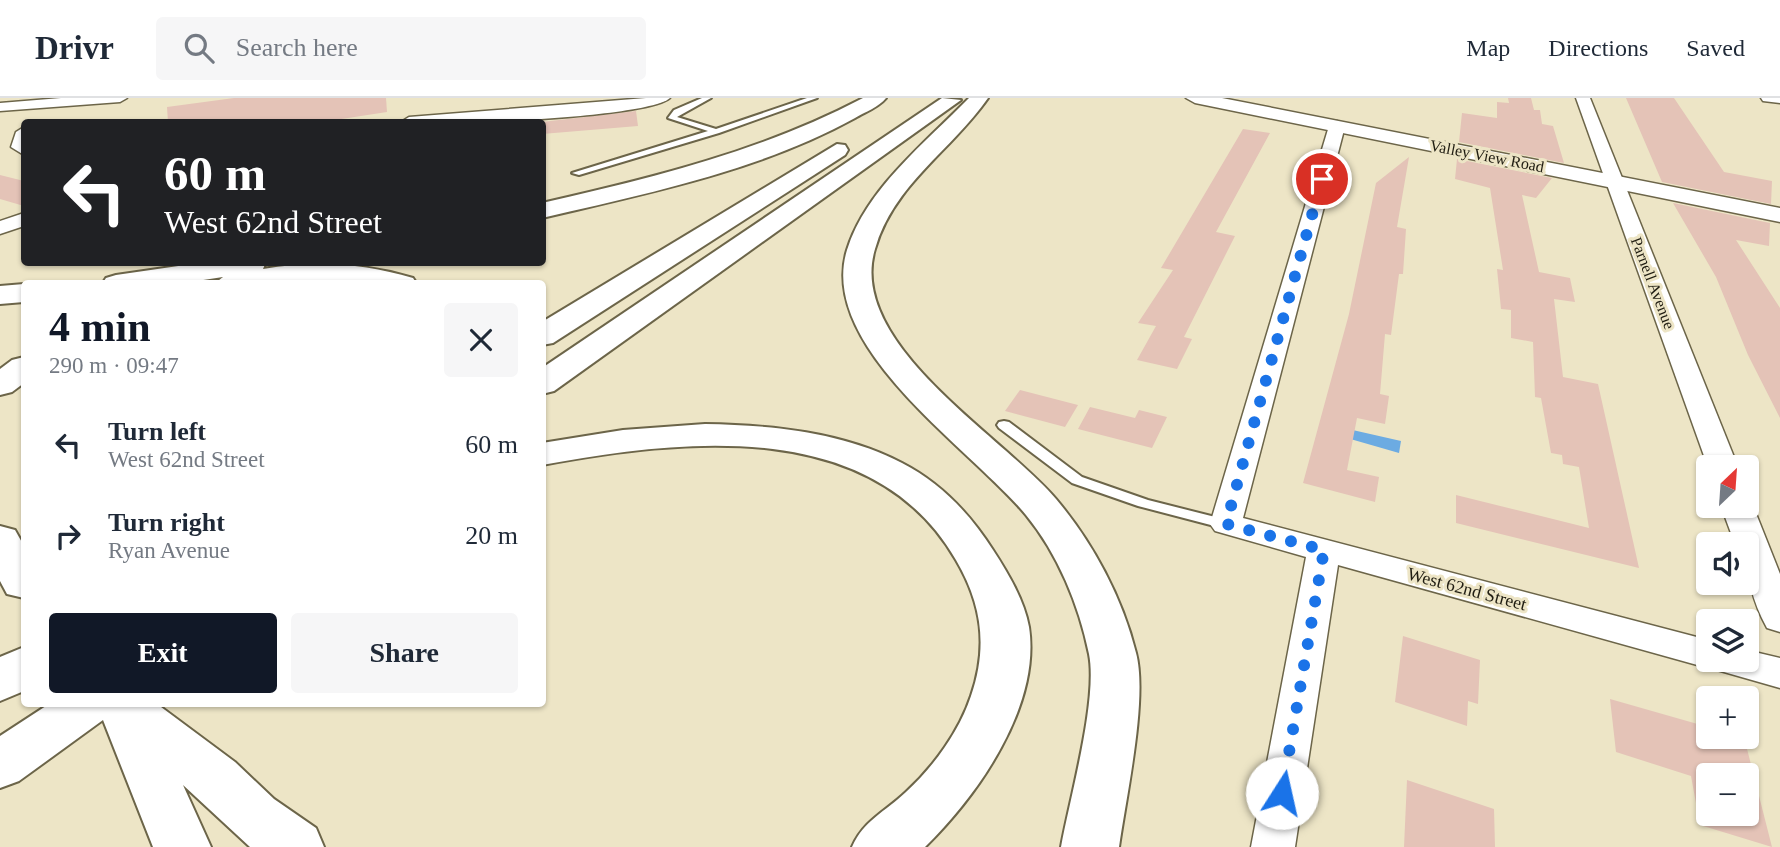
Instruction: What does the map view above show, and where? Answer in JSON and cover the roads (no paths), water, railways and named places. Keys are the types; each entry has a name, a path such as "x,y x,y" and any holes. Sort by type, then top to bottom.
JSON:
{"highway":[{"path":"546,210 732,163 804,136 877,98"},
{"path":"546,334 915,98"},
{"path":"546,381 955,98"},
{"path":"979,98 929,149 898,187 865,241 860,253 858,279 866,317 903,373 1040,507 1071,552 1097,605 1114,656 1117,678 1090,847"},
{"path":"143,280 235,266"},
{"path":"253,280 298,273 333,272 362,273 388,280"},
{"path":"0,295 21,293"},
{"path":"0,385 21,369"},
{"path":"546,453 656,435 744,435 789,441 851,456 886,469 934,502 956,524 979,557 1000,609 1006,632 1003,666 982,734 964,765 914,821 881,847"},
{"path":"0,540 16,576"},
{"path":"0,682 21,668"},
{"path":"0,765 106,707"},
{"path":"112,707 182,847"},
{"path":"115,707 216,779 254,817 295,847"}],"street":[{"path":"0,107 120,98"},
{"path":"450,119 615,107 663,98"},
{"name":"Valley View Road","path":"1195,98 1780,215"},
{"name":"Parnell Avenue","path":"1583,98 1718,455"},
{"path":"1769,98 1780,99"},
{"path":"43,119 68,102"},
{"path":"1226,524 1336,126"},
{"path":"0,228 21,220"},
{"path":"1742,518 1780,619"},
{"name":"West 62nd Street","path":"1226,524 1696,651"},
{"path":"1273,847 1324,550"},
{"path":"1759,668 1780,673"}],"lane":[{"path":"708,98 677,111 671,118 716,131"},
{"path":"576,173 814,98"},
{"path":"1004,425 1077,480 1143,503 1226,524"}],"water":[{"path":"1335,426 1401,441 1399,453 1333,434"}]}
